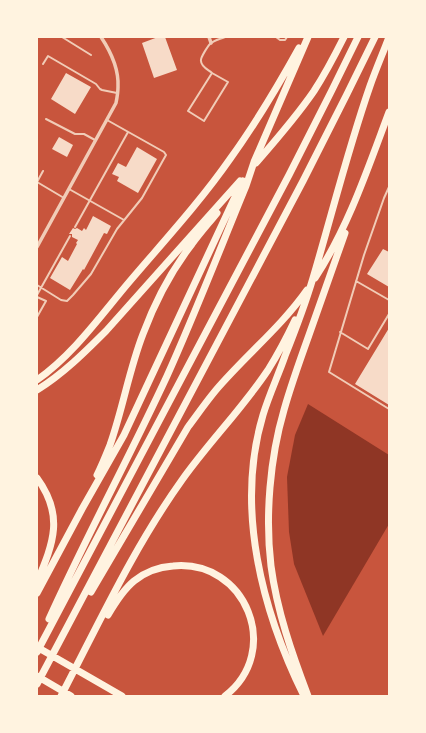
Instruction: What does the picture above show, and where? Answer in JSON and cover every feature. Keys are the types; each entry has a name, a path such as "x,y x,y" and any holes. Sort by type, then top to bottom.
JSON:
{"highway":[{"path":"37,380 56,365 83,337 210,186 230,160 267,103 305,37"},
{"path":"122,696 37,647 69,575 129,455 166,376 308,37"},
{"path":"37,390 64,370 106,331 256,161 300,110 314,91 344,37"},
{"path":"37,652 289,175 358,37"},
{"path":"37,684 303,181 375,37"},
{"path":"304,696 293,675 280,641 258,562 251,505 256,442 263,414 320,266 363,108 389,37"},
{"path":"308,696 280,611 271,564 269,513 273,459 283,411 291,387 389,112"},
{"path":"37,593 124,435 234,199 256,161"},
{"path":"82,509 110,444 131,369 151,313 179,262 192,243 215,216 256,161"},
{"path":"58,645 112,557 188,427 216,390 289,313 306,292 342,229 365,176"},
{"path":"61,696 142,542 182,480 256,387 278,353 320,266"},
{"path":"37,478 44,487 50,499 54,523 51,546 37,582"},
{"path":"82,656 120,597 127,588 140,577 167,566 180,565 199,568 217,575 230,585 242,600 251,620 253,645 248,664 240,681 225,696"},
{"path":"37,676 72,696"},
{"path":"89,677 128,696"}],"street":[{"path":"37,247 116,103 118,87 116,65 109,48 101,37"},
{"path":"209,37 211,43"}],"lane":[{"path":"62,37 91,55"},
{"path":"212,73 188,111 204,121 228,82 205,68 201,61 211,43 225,37"},
{"path":"276,37 282,40 287,37"},
{"path":"43,64 48,56 96,84 100,89 118,93"},
{"path":"46,119 75,134 84,134 96,140"},
{"path":"37,285 61,300 67,300 73,295 91,274 117,229 142,198 166,155 164,152 107,120"},
{"path":"75,226 128,132"},
{"path":"43,171 37,182 64,198"},
{"path":"389,187 364,255 329,372 389,409"},
{"path":"69,189 124,220"},
{"path":"37,236 41,239"},
{"path":"37,318 46,301 37,296 70,236"},
{"path":"356,281 389,300"},
{"path":"340,332 368,349 389,314"}],"shaded area":[{"path":"308,404 389,455 389,524 323,636 294,564 289,532 287,477 295,435"}],"building":[{"path":"158,37 165,37 177,70 154,78 142,43"},
{"path":"66,73 91,87 75,114 51,99"},
{"path":"59,137 73,145 67,157 52,149"},
{"path":"137,147 157,159 138,193 117,181 119,177 112,174 118,163 126,167"},
{"path":"93,216 111,226 107,234 104,233 84,270 83,269 70,290 50,278 62,257 68,261 77,244 76,243 78,240 72,237 72,234 69,234 73,228 77,228 82,231 84,228 86,230"},
{"path":"383,249 389,252 389,287 367,274"},
{"path":"389,328 389,405 355,384"}]}
